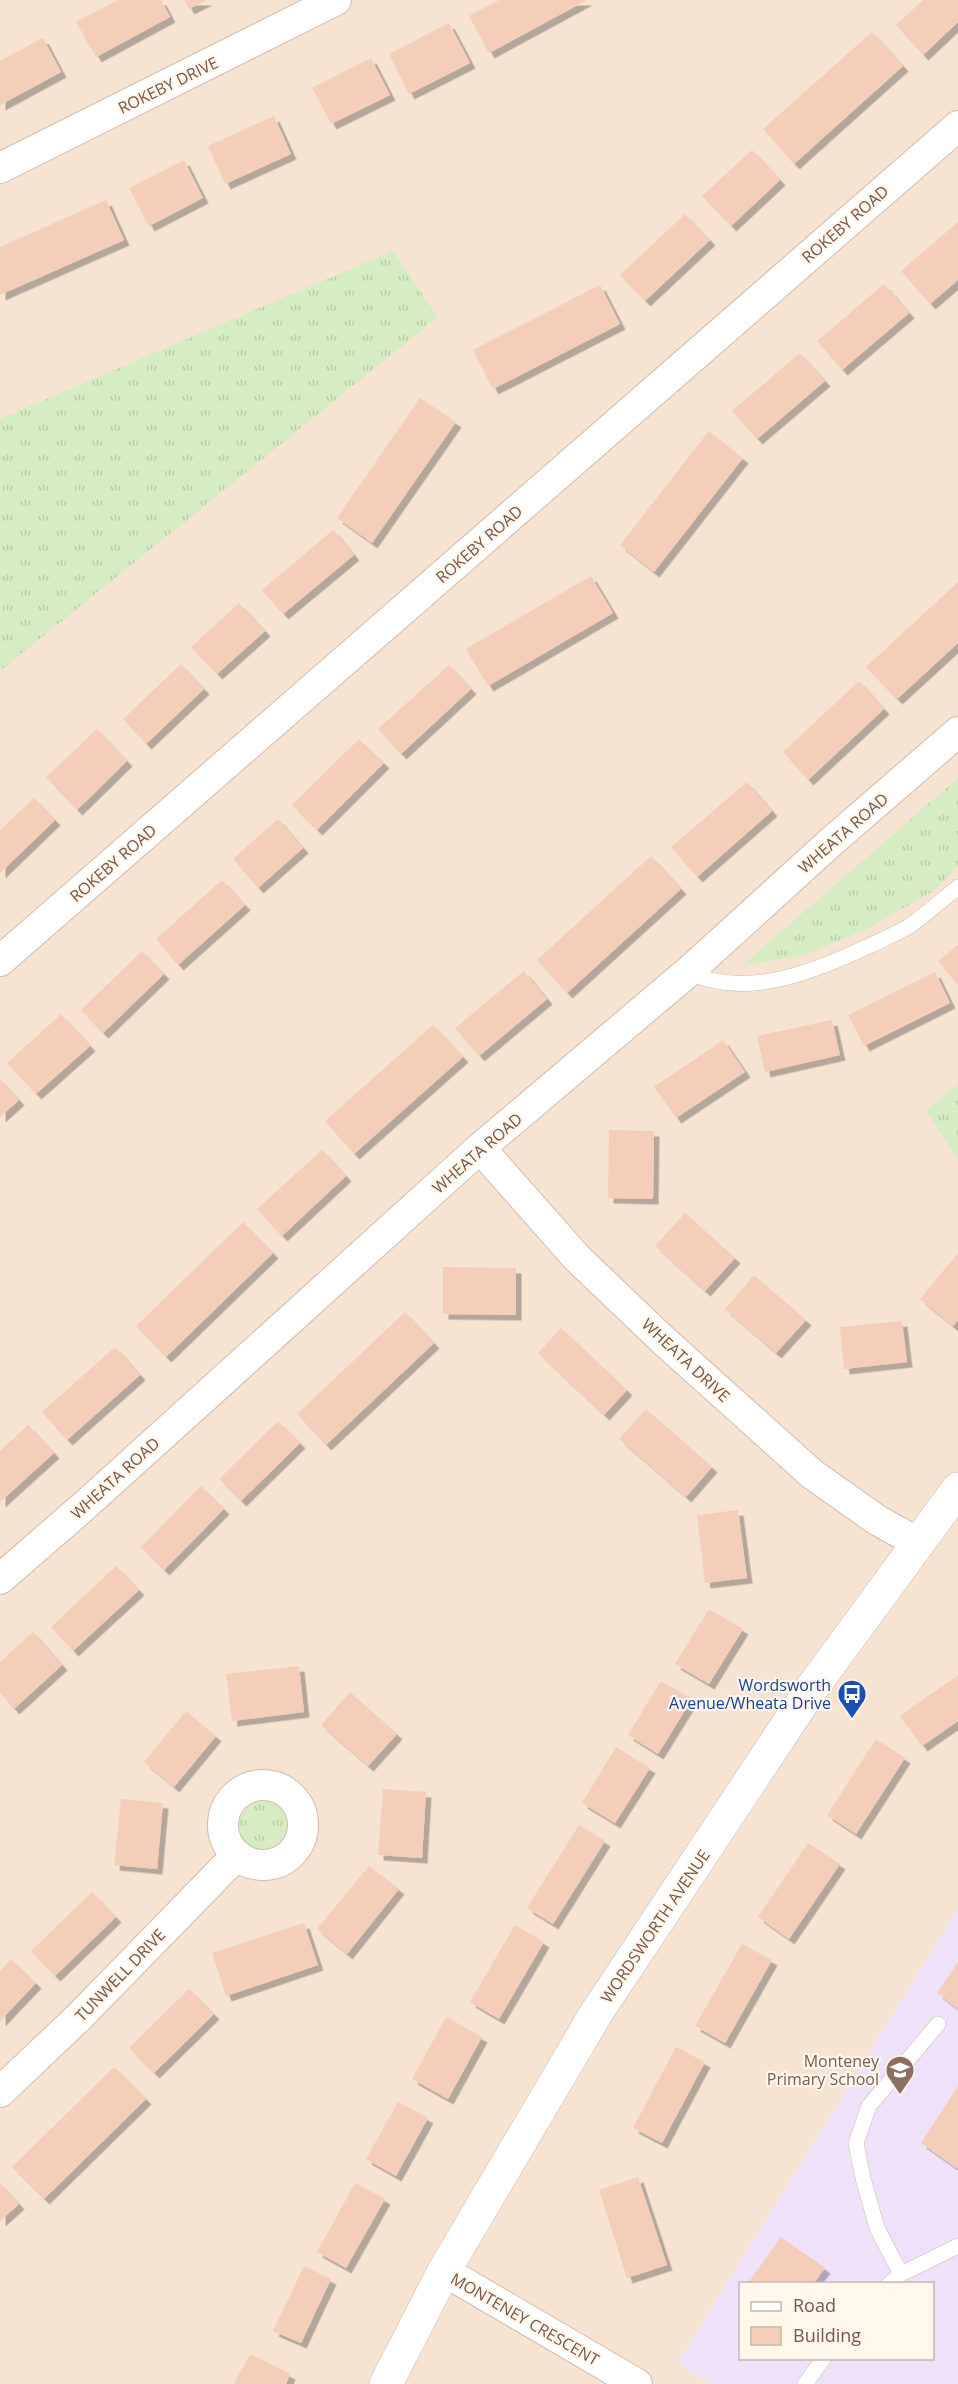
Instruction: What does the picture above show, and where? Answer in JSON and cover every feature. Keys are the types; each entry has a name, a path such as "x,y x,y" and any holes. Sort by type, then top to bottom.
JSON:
{"street":[{"name":"ROKEBY DRIVE","path":"0,168 336,0"},
{"name":"ROKEBY ROAD","path":"0,962 958,126"},
{"name":"WHEATA ROAD","path":"0,1579 83,1508 480,1148 688,972 831,842 958,732"},
{"name":"WHEATA DRIVE","path":"480,1148 577,1258 672,1348 812,1474 876,1520 918,1543"},
{"name":"WORDSWORTH AVENUE","path":"386,2384 444,2271 597,2012 813,1688 958,1489"},
{"name":"TUNWELL DRIVE","path":"0,2092 80,2016 237,1855"},
{"name":"MONTENEY CRESCENT","path":"444,2271 637,2384"}],"lane":[{"path":"688,972 705,980 728,984 778,980 798,974 836,962 908,927 958,887"},
{"path":"938,2024 869,2106 855,2143 877,2228 895,2279 958,2246"},
{"path":"805,2384 823,2360"}],"shaded area":[{"path":"0,0 958,0 958,2384 0,2384"},
{"name":"Monteney Primary School","path":"958,1909 958,2384 711,2384 678,2363"}],"green space":[{"path":"393,251 438,317 0,671 0,419"},
{"path":"958,778 958,866 935,890 867,929 802,956 743,965"},
{"path":"958,1085 958,1159 926,1110"},
{"path":"265,1801 275,1803 284,1809 290,1818 292,1828 290,1838 284,1847 275,1853 265,1855 255,1853 246,1847 240,1838 238,1828 240,1818 246,1809 255,1803"}],"building":[{"path":"118,0 161,0 170,17 96,57 76,22"},
{"path":"184,0 207,0 189,9"},
{"path":"499,0 587,0 489,53 469,16"},
{"path":"923,0 958,0 958,22 923,55 896,25"},
{"path":"449,23 470,63 409,94 389,54"},
{"path":"872,32 903,66 794,164 763,129"},
{"path":"43,38 61,72 0,105 0,61"},
{"path":"371,58 390,95 331,124 312,88"},
{"path":"274,116 291,154 225,184 208,146"},
{"path":"752,150 780,180 731,226 702,196"},
{"path":"184,160 203,198 149,226 129,188"},
{"path":"106,200 124,240 0,295 0,247"},
{"path":"685,214 710,240 645,301 620,275"},
{"path":"958,222 958,280 930,304 901,271"},
{"path":"884,284 909,313 842,370 817,341"},
{"path":"600,285 620,324 493,389 473,350"},
{"path":"800,353 825,381 757,439 732,411"},
{"path":"420,398 456,422 372,543 337,518"},
{"path":"709,431 743,458 654,572 620,545"},
{"path":"333,530 354,555 283,614 262,590"},
{"path":"591,576 613,613 488,686 466,649"},
{"path":"958,582 958,643 897,699 866,667"},
{"path":"239,603 265,631 217,674 191,647"},
{"path":"181,664 204,689 146,744 123,719"},
{"path":"449,665 471,689 401,754 378,729"},
{"path":"859,681 884,709 808,780 783,752"},
{"path":"97,729 127,761 77,810 46,777"},
{"path":"359,739 384,763 317,830 292,805"},
{"path":"747,782 772,811 697,877 671,847"},
{"path":"34,798 55,820 0,873 0,830"},
{"path":"278,819 303,848 258,888 233,859"},
{"path":"651,856 681,889 567,993 537,960"},
{"path":"222,880 245,905 178,965 156,939"},
{"path":"958,945 958,985 938,961"},
{"path":"142,951 164,974 103,1033 81,1010"},
{"path":"524,971 547,999 479,1056 455,1028"},
{"path":"935,972 950,1003 864,1046 848,1015"},
{"path":"61,1014 90,1046 36,1094 7,1063"},
{"path":"832,1020 840,1055 765,1072 757,1036"},
{"path":"433,1025 463,1057 354,1154 325,1121"},
{"path":"723,1040 745,1072 676,1118 654,1087"},
{"path":"0,1079 19,1100 0,1117"},
{"path":"609,1130 654,1131 653,1199 608,1198"},
{"path":"322,1150 346,1176 282,1236 257,1209"},
{"path":"685,1213 735,1258 705,1291 655,1246"},
{"path":"243,1222 273,1253 166,1357 136,1326"},
{"path":"958,1253 958,1320 953,1326 920,1299"},
{"path":"443,1267 516,1268 516,1315 443,1314"},
{"path":"754,1275 806,1320 776,1353 725,1309"},
{"path":"405,1312 434,1343 326,1445 297,1414"},
{"path":"902,1321 907,1362 844,1369 840,1327"},
{"path":"561,1328 627,1390 604,1415 538,1353"},
{"path":"115,1347 140,1375 67,1440 42,1412"},
{"path":"646,1409 712,1467 686,1497 619,1439"},
{"path":"278,1421 300,1443 241,1501 219,1479"},
{"path":"28,1425 54,1453 0,1502 0,1451"},
{"path":"201,1486 224,1509 164,1570 141,1547"},
{"path":"738,1510 747,1578 705,1583 697,1515"},
{"path":"116,1566 139,1590 73,1651 51,1627"},
{"path":"709,1609 743,1629 709,1684 675,1664"},
{"path":"33,1632 62,1665 14,1709 0,1693 0,1662"},
{"path":"299,1666 304,1712 232,1721 226,1674"},
{"path":"958,1675 958,1721 922,1746 900,1716"},
{"path":"661,1681 692,1699 658,1754 628,1735"},
{"path":"350,1692 397,1734 368,1766 321,1725"},
{"path":"186,1711 216,1736 174,1787 144,1762"},
{"path":"876,1739 905,1758 856,1834 827,1815"},
{"path":"616,1747 650,1768 615,1823 582,1803"},
{"path":"383,1789 426,1792 422,1858 378,1855"},
{"path":"121,1799 163,1803 157,1869 114,1865"},
{"path":"579,1825 605,1841 553,1924 527,1908"},
{"path":"808,1843 840,1864 789,1939 758,1917"},
{"path":"369,1866 399,1889 347,1954 317,1929"},
{"path":"92,1892 116,1917 55,1976 31,1951"},
{"path":"304,1923 318,1965 226,1996 212,1953"},
{"path":"515,1925 544,1942 499,2019 470,2002"},
{"path":"742,1944 772,1960 725,2043 695,2026"},
{"path":"11,1959 36,1983 0,2021 0,1971"},
{"path":"958,1962 958,2009 937,1993"},
{"path":"189,1989 214,2014 154,2073 129,2048"},
{"path":"446,2017 482,2037 448,2099 412,2079"},
{"path":"676,2047 705,2062 662,2143 633,2128"},
{"path":"114,2067 146,2099 44,2199 12,2167"},
{"path":"958,2086 958,2169 921,2143"},
{"path":"398,2102 428,2118 396,2176 366,2159"},
{"path":"638,2177 667,2265 627,2278 599,2190"},
{"path":"0,2183 19,2204 0,2221"},
{"path":"355,2183 385,2199 346,2268 317,2252"},
{"path":"781,2237 825,2268 815,2282 749,2282"},
{"path":"304,2266 331,2279 301,2343 273,2331"},
{"path":"250,2354 290,2374 286,2384 234,2384"}],"place":[{"name":"Wordsworth Avenue/Wheata Drive","path":"852,1720"},
{"name":"Monteney Primary School","path":"900,2096"}]}
